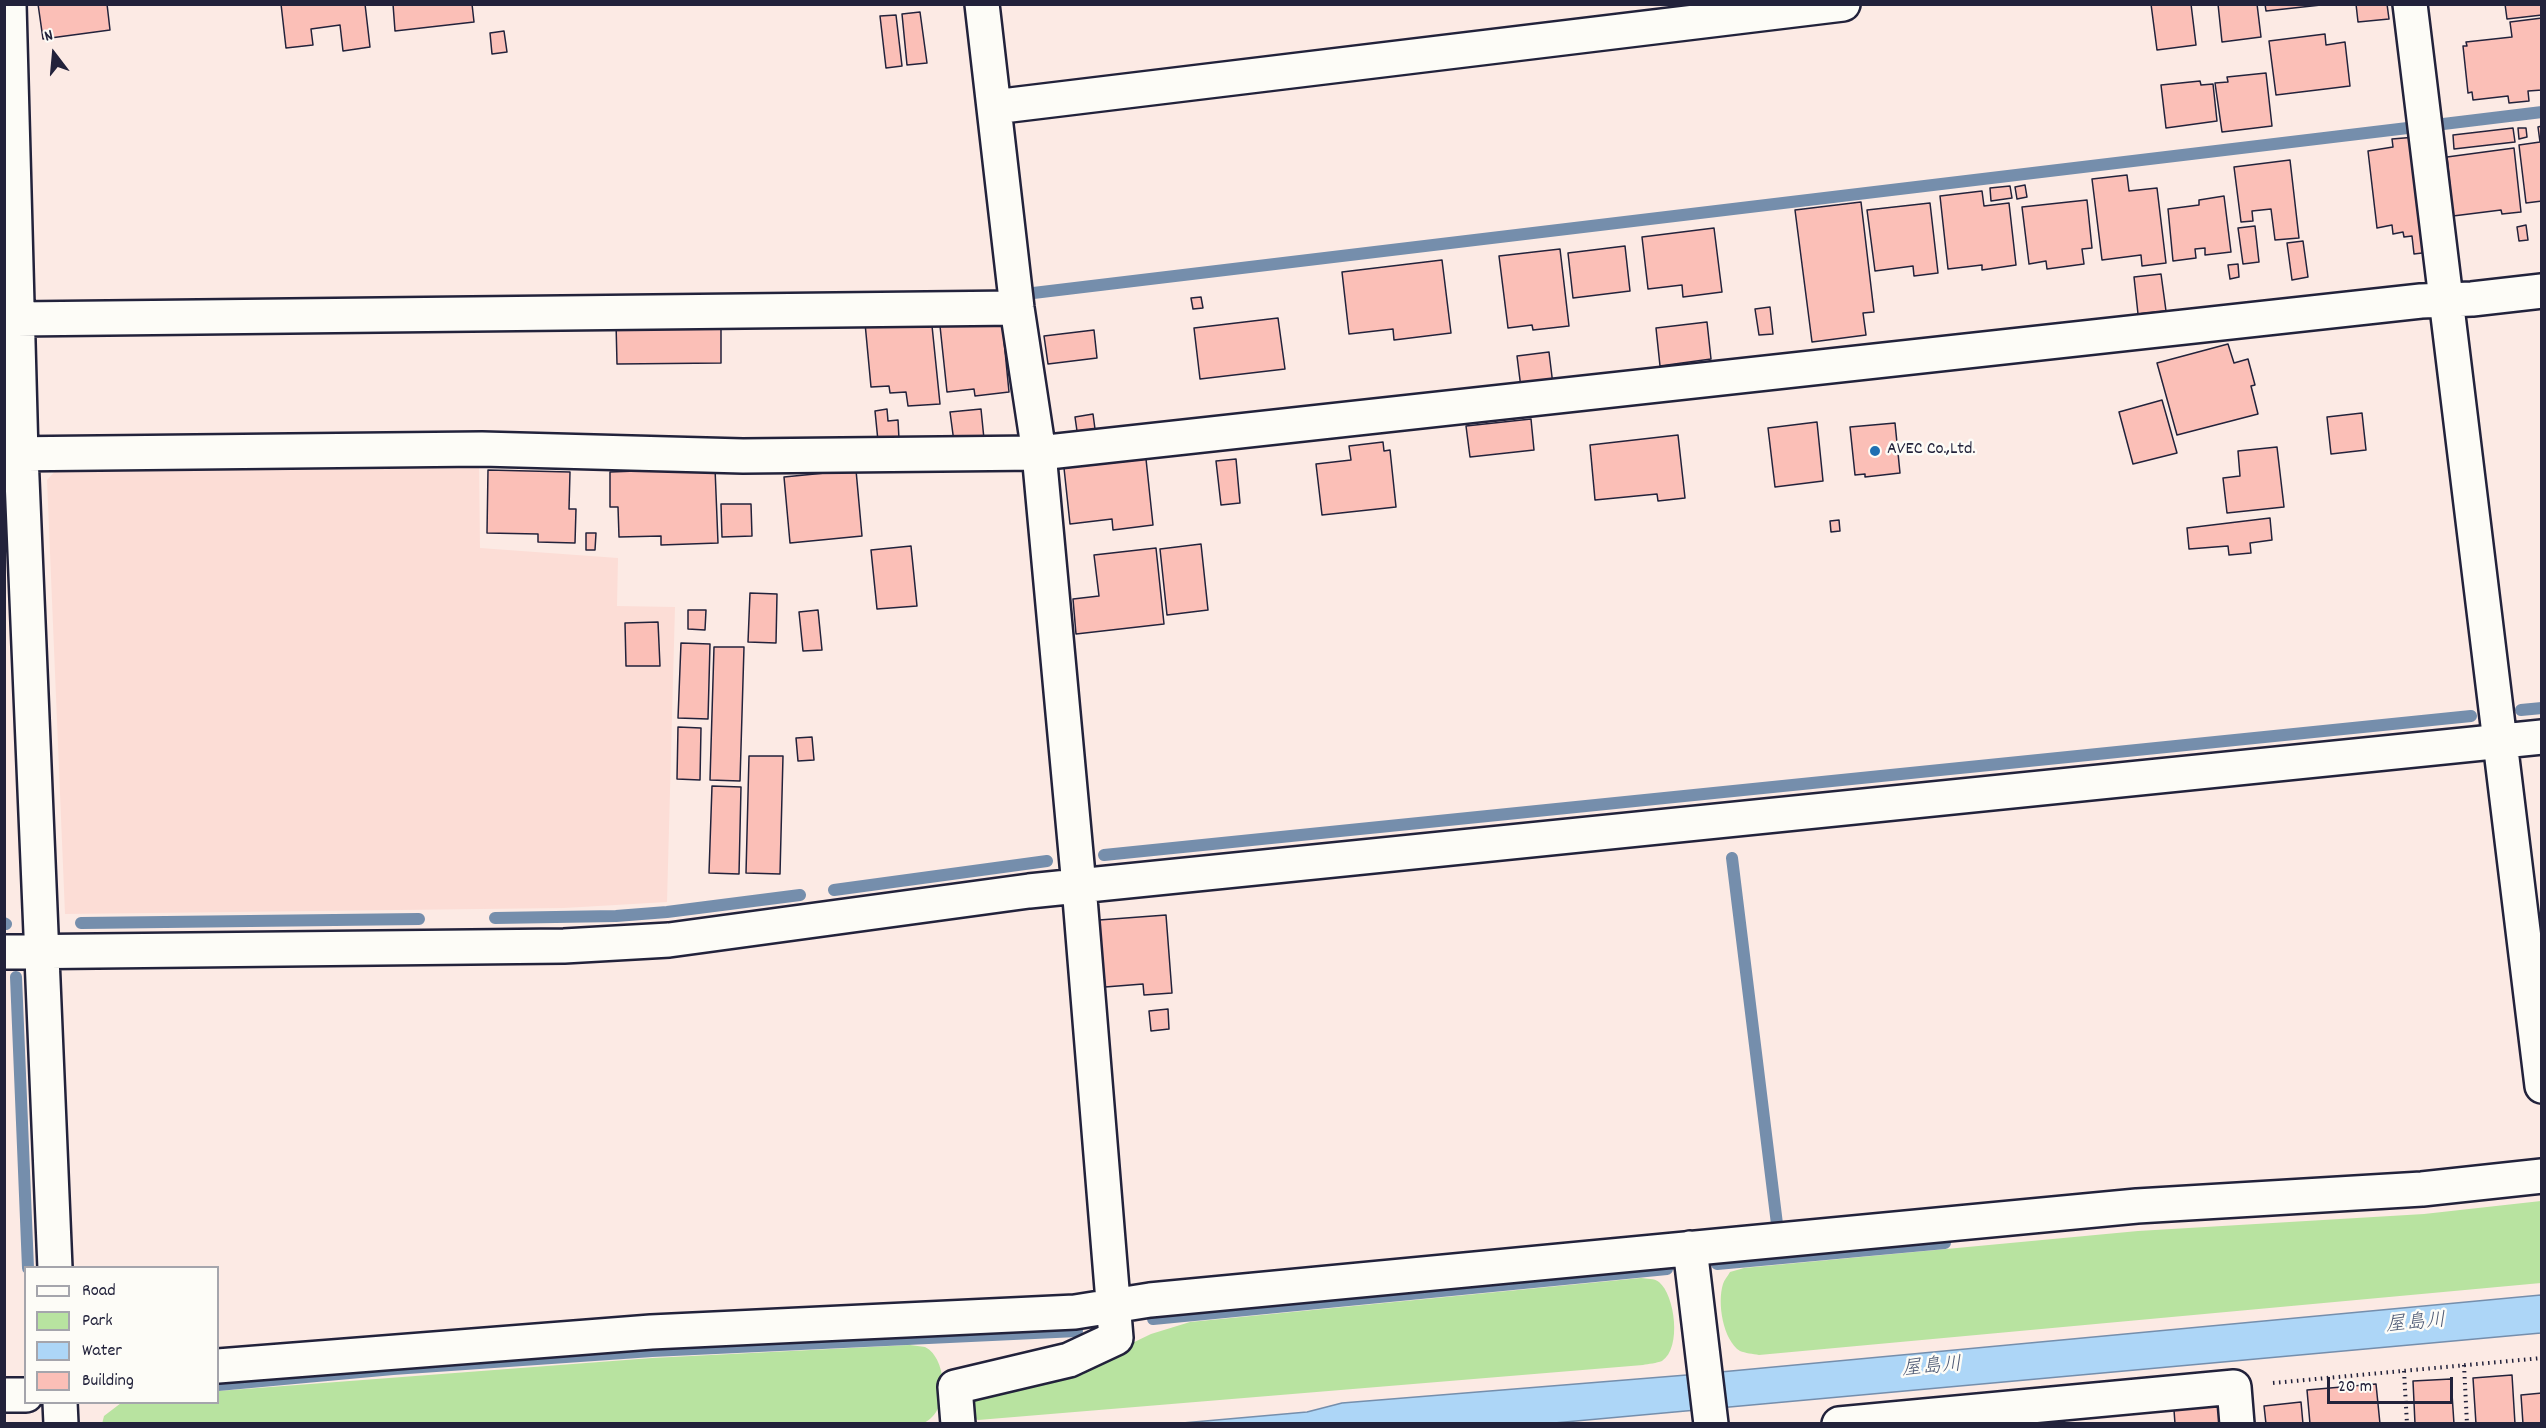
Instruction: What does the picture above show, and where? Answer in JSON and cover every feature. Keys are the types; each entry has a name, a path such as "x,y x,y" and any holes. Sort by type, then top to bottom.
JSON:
{"street":[{"path":"9,4 17,319 13,454 42,952 55,1266"},
{"path":"958,1424 955,1387 1069,1360 1116,1338 1039,453 1017,308 982,4"},
{"path":"994,107 1843,4"},
{"path":"2410,4 2541,1086"},
{"path":"13,454 482,449 743,456 1039,453 2421,301 2541,291"},
{"path":"17,319 1017,308"},
{"path":"4,952 617,944 711,935 1029,891 2541,737"},
{"path":"219,1366 651,1332 1075,1312 1150,1300 2137,1206 2422,1189 2541,1176"},
{"path":"1690,1248 1711,1422"},
{"path":"1839,1424 2234,1387 2237,1424"},
{"path":"4,1395 24,1395"},
{"path":"60,1404 61,1424"}],"path":[{"path":"2234,1387 2541,1358"},
{"path":"2464,1365 2468,1424"},
{"path":"2403,1371 2407,1424"}],"shaded area":[{"path":"479,462 480,548 618,558 617,606 675,607 667,902 564,908 65,914 47,480 59,467"}],"green space":[{"path":"2541,1201 2541,1283 1759,1355 1740,1351 1734,1346 1729,1339 1721,1311 1721,1292 1724,1281 1730,1272 1744,1268 2138,1231 2424,1214"},
{"path":"1641,1278 1653,1279 1665,1289 1674,1321 1672,1345 1668,1354 1662,1361 1655,1363 978,1420 973,1418 971,1398 1099,1359 1151,1334 1190,1322"},
{"path":"910,1345 925,1347 933,1353 942,1374 942,1399 931,1419 921,1424 102,1424 104,1416 120,1404 219,1404 219,1391 652,1358"}],"water":[{"name":"屋島川","path":"2541,1295 2541,1333 1554,1423 1171,1424 1307,1412 1342,1403 1699,1374"}],"building":[{"path":"38,4 107,4 110,30 43,39"},
{"path":"281,4 365,4 370,47 343,51 340,25 311,29 313,45 286,48"},
{"path":"393,4 472,4 474,22 395,31"},
{"path":"2151,4 2191,4 2196,45 2157,50"},
{"path":"2218,4 2257,4 2261,37 2222,42"},
{"path":"2265,4 2321,4 2321,5 2266,11"},
{"path":"2356,4 2387,4 2389,19 2358,22"},
{"path":"2505,4 2542,4 2542,15 2507,19"},
{"path":"920,12 927,63 907,65 902,14"},
{"path":"896,15 902,66 886,68 880,16"},
{"path":"2542,18 2542,90 2528,91 2529,101 2509,103 2508,96 2473,100 2472,92 2468,93 2463,46 2467,46 2466,42 2512,37 2510,22"},
{"path":"504,31 507,52 492,54 490,33"},
{"path":"2325,34 2326,45 2345,42 2350,86 2276,95 2269,41"},
{"path":"2266,73 2272,126 2222,132 2215,83 2228,82 2227,77"},
{"path":"2200,81 2201,85 2213,84 2217,121 2166,128 2161,85"},
{"path":"2542,126 2542,201 2526,203 2519,145 2540,142 2538,127"},
{"path":"2513,128 2515,142 2454,149 2453,135"},
{"path":"2518,128 2526,128 2527,137 2519,139"},
{"path":"2416,137 2430,252 2414,254 2412,236 2404,237 2403,232 2393,234 2392,225 2377,228 2368,151 2393,147 2392,139"},
{"path":"2514,148 2521,212 2502,214 2501,210 2453,216 2447,157"},
{"path":"2290,160 2299,238 2275,240 2271,209 2252,211 2253,221 2241,222 2234,167"},
{"path":"2127,175 2129,191 2157,188 2166,263 2142,266 2141,255 2102,260 2092,179"},
{"path":"2025,185 2027,197 2017,199 2015,187"},
{"path":"2010,186 2012,198 1991,201 1990,188"},
{"path":"1982,191 1984,206 2009,203 2016,265 1982,270 1982,265 1948,269 1940,196"},
{"path":"2224,196 2231,252 2205,255 2205,248 2195,249 2196,258 2173,261 2168,209 2199,205 2199,200"},
{"path":"2087,200 2092,248 2082,249 2084,264 2047,269 2046,261 2029,264 2022,207"},
{"path":"1861,202 1874,312 1863,313 1866,335 1812,342 1795,210"},
{"path":"1930,203 1938,273 1914,276 1913,266 1875,271 1867,210"},
{"path":"2526,225 2528,240 2519,241 2517,227"},
{"path":"2255,226 2259,262 2243,264 2238,228"},
{"path":"1714,228 1722,292 1683,297 1682,285 1648,289 1642,237"},
{"path":"2303,241 2308,277 2292,280 2287,243"},
{"path":"1625,246 1630,291 1573,298 1568,253"},
{"path":"1560,249 1569,326 1533,330 1532,325 1508,328 1499,256"},
{"path":"1442,260 1451,333 1394,340 1393,329 1349,334 1342,272"},
{"path":"2238,264 2239,277 2230,279 2228,265"},
{"path":"2161,274 2166,311 2138,314 2134,277"},
{"path":"1201,297 1203,308 1193,309 1191,298"},
{"path":"1770,307 1773,334 1759,335 1755,309"},
{"path":"931,316 940,404 908,406 906,392 890,393 889,386 871,387 865,323"},
{"path":"1278,318 1285,369 1200,379 1194,328"},
{"path":"1002,320 1009,392 975,396 974,389 947,392 940,326"},
{"path":"721,321 721,363 617,364 616,322"},
{"path":"1707,322 1711,359 1660,366 1656,328"},
{"path":"1094,330 1097,358 1048,364 1044,336"},
{"path":"2228,344 2234,363 2248,359 2255,385 2251,386 2258,414 2177,435 2157,363"},
{"path":"1549,352 1553,385 1521,388 1517,356"},
{"path":"2162,400 2177,453 2133,464 2119,412"},
{"path":"887,409 888,421 898,420 899,439 878,441 875,411"},
{"path":"981,409 984,439 954,442 950,412"},
{"path":"2362,413 2366,450 2331,454 2327,417"},
{"path":"1093,414 1095,429 1077,431 1075,417"},
{"path":"1531,419 1534,450 1470,457 1466,426"},
{"path":"1817,422 1823,481 1775,487 1768,428"},
{"path":"1895,423 1900,473 1865,477 1865,474 1855,475 1850,427"},
{"path":"1678,435 1685,498 1658,501 1657,494 1595,500 1590,445"},
{"path":"1383,442 1384,451 1390,450 1396,507 1322,515 1316,464 1351,460 1349,446"},
{"path":"2277,447 2284,507 2227,513 2223,478 2240,476 2238,451"},
{"path":"1146,459 1153,525 1113,530 1112,519 1070,524 1064,468"},
{"path":"1236,459 1240,503 1221,505 1216,461"},
{"path":"715,468 718,543 661,545 661,536 619,537 618,507 610,507 610,472"},
{"path":"488,470 570,472 569,509 576,509 575,543 538,542 538,534 487,533"},
{"path":"856,470 862,536 790,543 784,477"},
{"path":"721,504 751,504 752,536 722,537"},
{"path":"2270,518 2272,540 2250,543 2251,553 2229,555 2228,546 2189,549 2187,528"},
{"path":"1839,520 1840,531 1831,532 1830,521"},
{"path":"586,533 596,533 595,550 586,550"},
{"path":"1201,544 1208,610 1167,615 1160,549"},
{"path":"911,546 917,606 877,609 871,550"},
{"path":"1156,548 1164,624 1076,634 1073,599 1099,596 1094,555"},
{"path":"750,593 777,594 776,643 748,642"},
{"path":"688,610 706,610 705,630 688,629"},
{"path":"818,610 822,650 803,651 799,612"},
{"path":"658,622 660,666 626,666 625,623"},
{"path":"681,643 710,644 708,719 678,718"},
{"path":"714,647 744,647 740,781 710,780"},
{"path":"678,727 701,728 700,780 677,779"},
{"path":"812,737 814,760 798,761 796,738"},
{"path":"749,756 783,756 780,874 746,873"},
{"path":"712,786 741,787 739,874 709,873"},
{"path":"1166,915 1172,993 1144,995 1143,984 1105,987 1099,920"},
{"path":"1168,1009 1169,1029 1151,1031 1149,1011"},
{"path":"2512,1375 2515,1424 2476,1424 2473,1378"},
{"path":"2451,1379 2454,1424 2415,1424 2413,1381"},
{"path":"2376,1384 2380,1424 2310,1424 2307,1390"},
{"path":"2542,1393 2542,1424 2523,1424 2521,1395"},
{"path":"2301,1402 2303,1424 2266,1424 2264,1406"},
{"path":"2222,1405 2224,1424 2175,1424 2174,1410"}],"waterway":[{"path":"2435,125 2542,112"},
{"path":"1025,294 2416,127"},
{"path":"2521,710 2542,708"},
{"path":"1104,855 2471,716"},
{"path":"1732,858 1777,1224"},
{"path":"834,890 1047,861"},
{"path":"495,918 616,916 667,912 800,895"},
{"path":"81,923 419,919"},
{"path":"16,977 28,1266"},
{"path":"1717,1264 1945,1243"},
{"path":"1153,1319 1667,1269"},
{"path":"219,1385 393,1369 652,1351 1077,1331"}],"place":[{"name":"AVEC Co.,Ltd.","path":"1875,451"}]}
